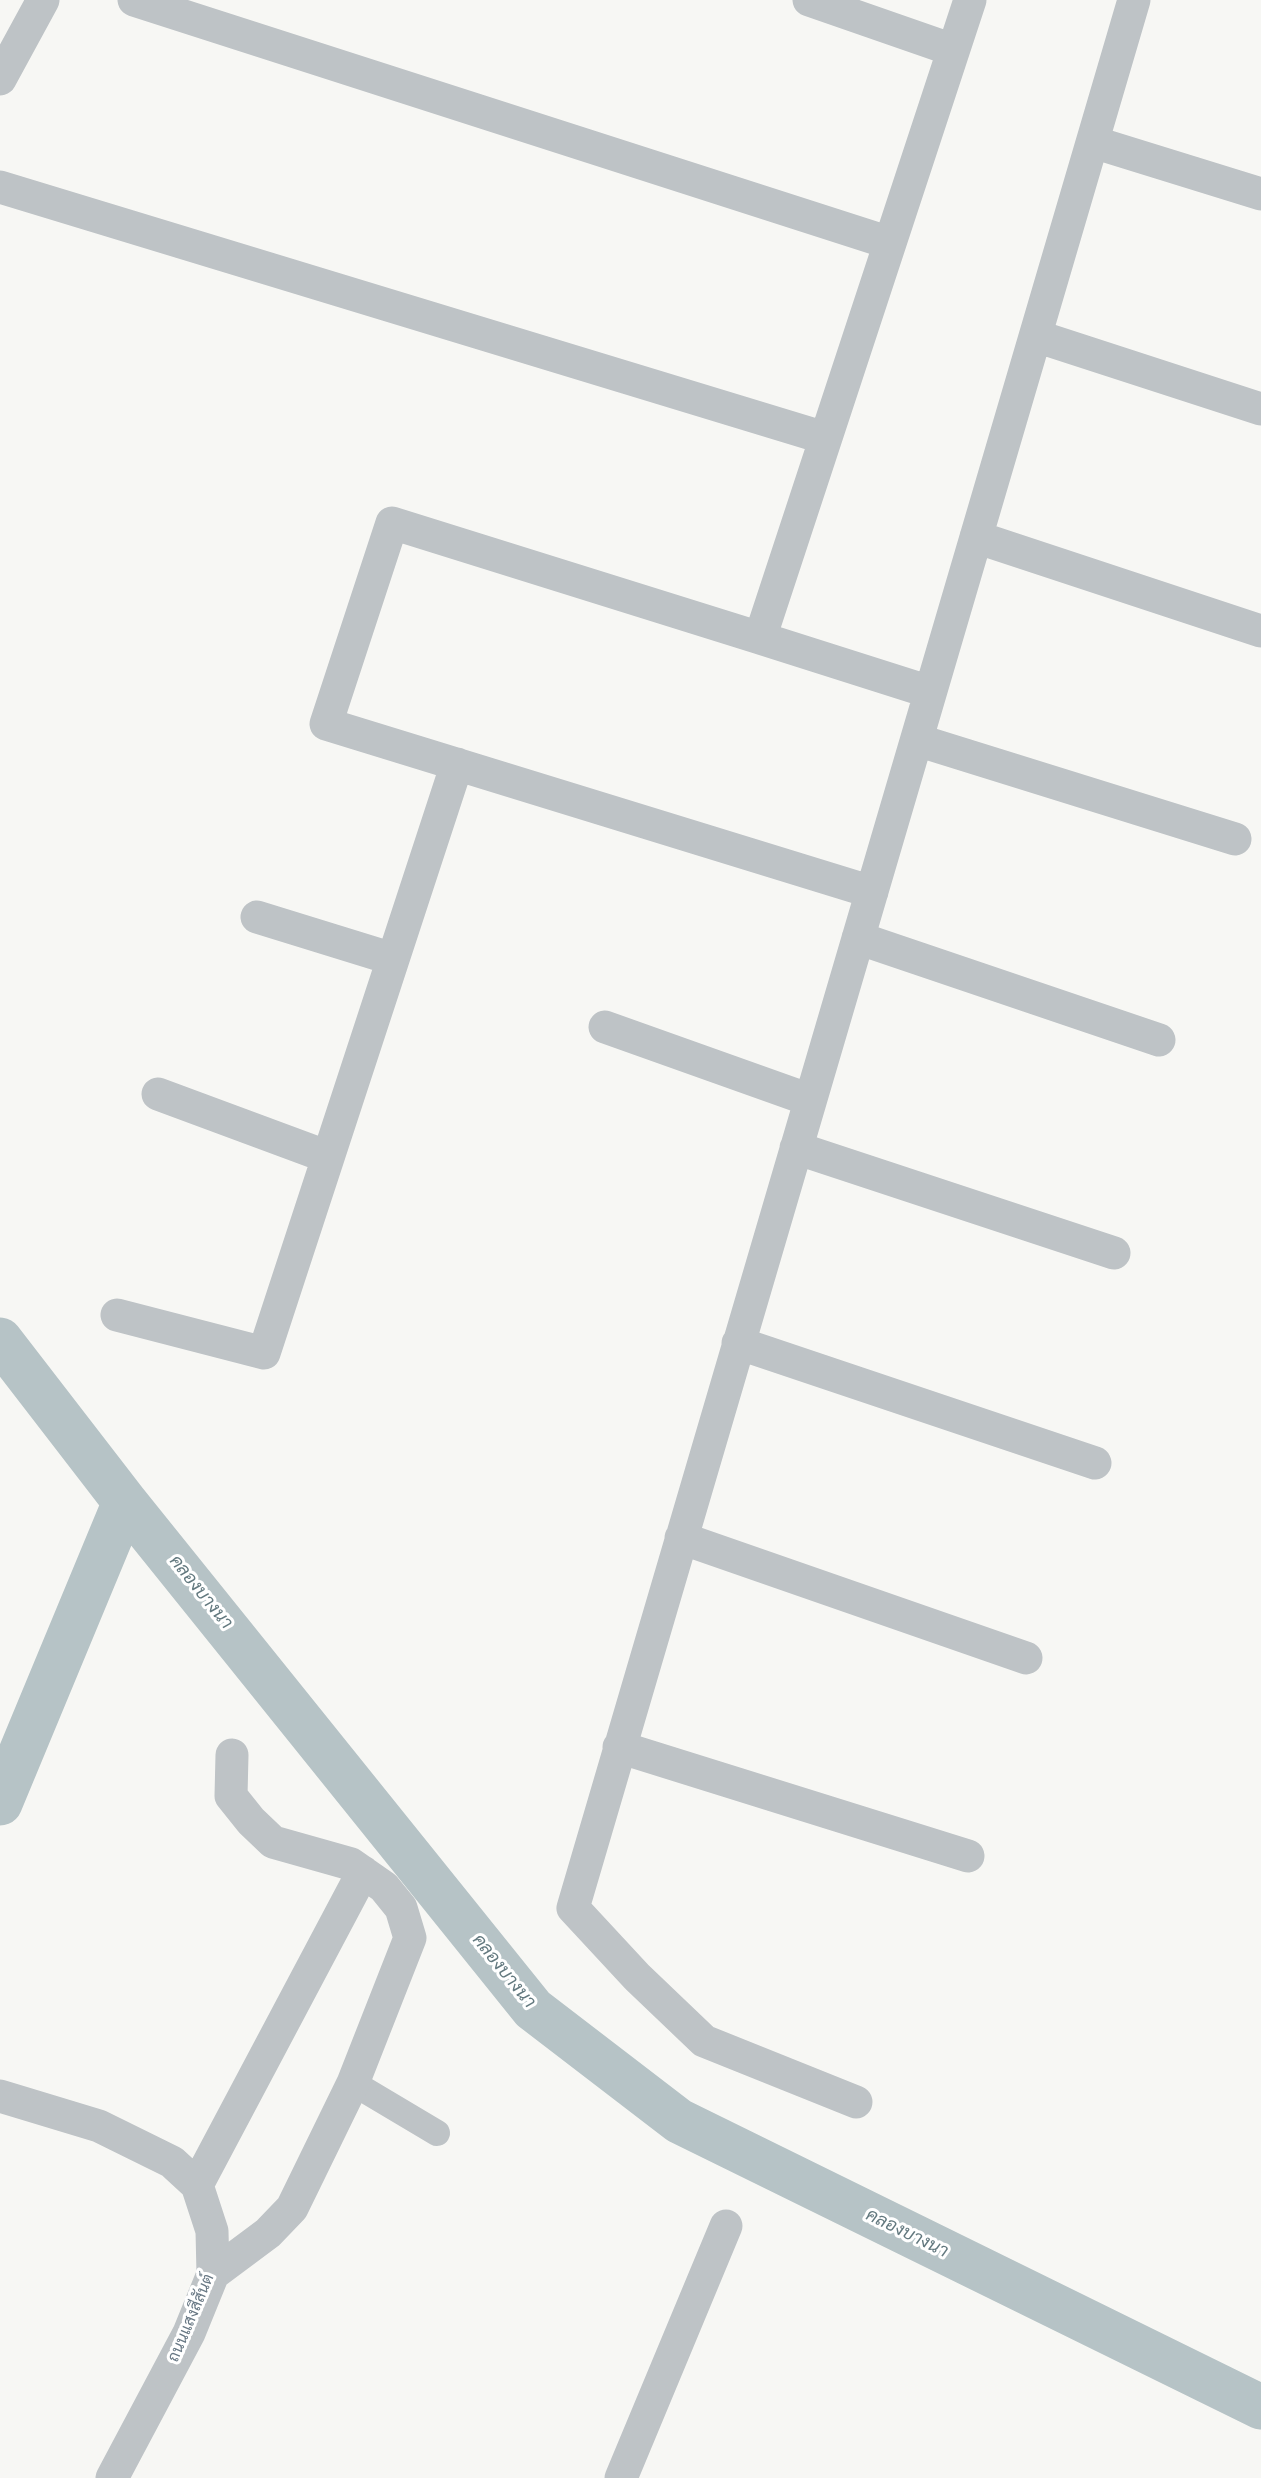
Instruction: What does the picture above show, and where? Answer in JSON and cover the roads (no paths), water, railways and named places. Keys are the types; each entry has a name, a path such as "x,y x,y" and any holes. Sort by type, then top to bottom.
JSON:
{"street":[{"path":"0,79 43,0"},
{"path":"134,0 890,243"},
{"path":"809,0 953,50"},
{"path":"760,638 970,0"},
{"path":"856,2102 704,2041 637,1977 573,1908 1134,0"},
{"path":"1093,142 1261,194"},
{"path":"0,188 825,438"},
{"path":"1036,336 1261,409"},
{"path":"872,892 326,724 392,523 930,692"},
{"path":"976,537 1261,631"},
{"path":"917,740 1234,839"},
{"path":"117,1315 264,1353 457,764"},
{"path":"257,917 393,959"},
{"path":"858,939 1159,1040"},
{"path":"605,1027 810,1100"},
{"path":"158,1094 328,1157"},
{"path":"796,1148 1114,1253"},
{"path":"738,1343 1095,1463"},
{"path":"681,1538 1026,1658"},
{"path":"619,1747 968,1856"},
{"path":"213,2274 268,2233 292,2208 353,2083 411,1938 401,1908 384,1887 351,1864 273,1842 251,1821 231,1796 232,1755"},
{"path":"197,2185 363,1872"},
{"name":"ถนนแสงสีสันต์","path":"0,2096 99,2126 172,2162 197,2185 212,2230 213,2274 189,2333 112,2478"},
{"path":"621,2478 726,2226"}],"lane":[{"path":"353,2083 437,2133"}],"waterway":[{"name":"คลองบางนา","path":"0,1340 125,1502 533,2009 679,2121 1261,2407"},
{"path":"0,1803 125,1502"}]}
